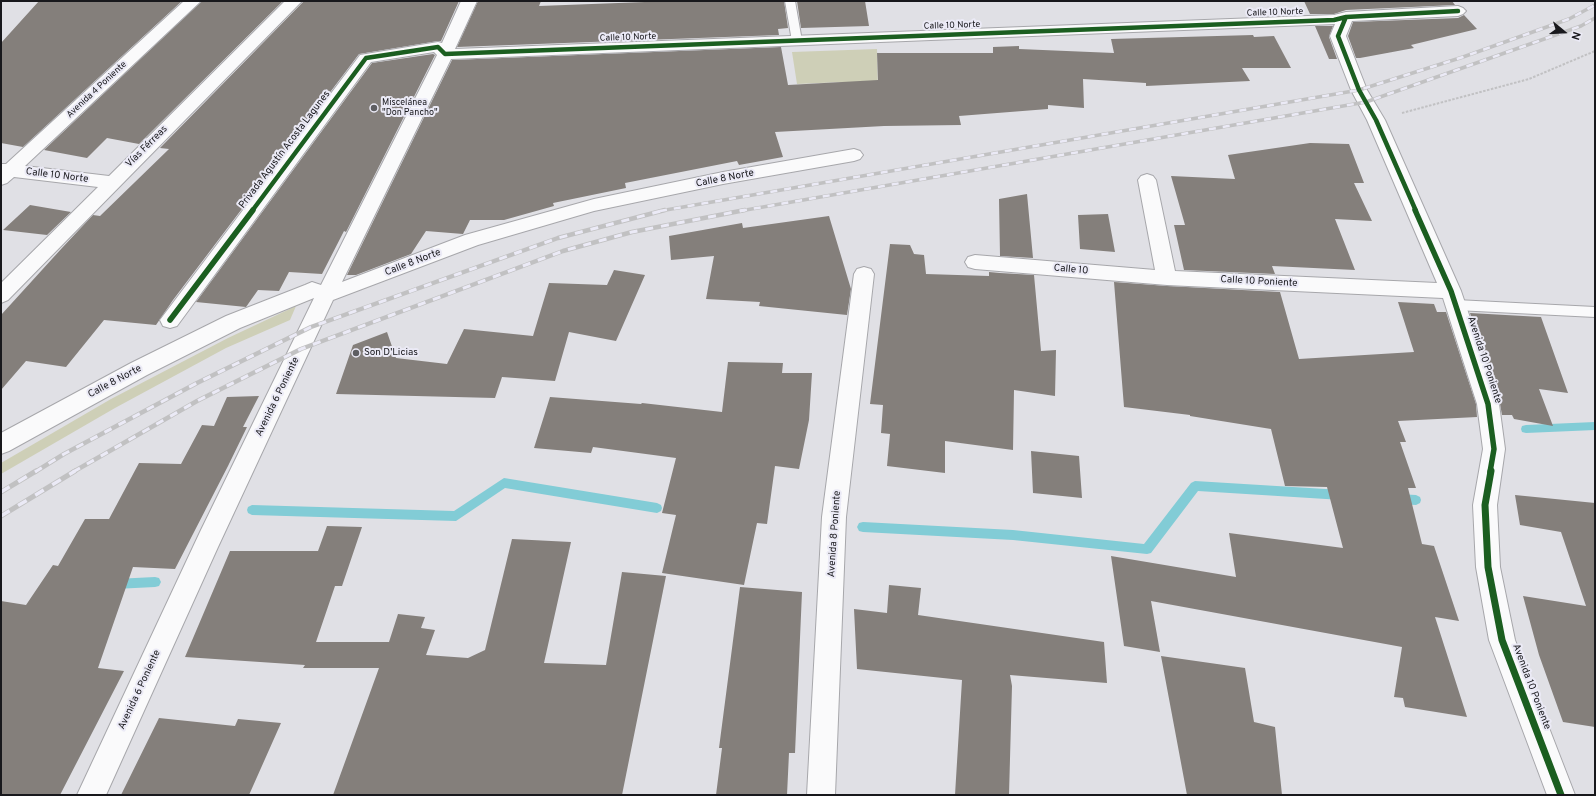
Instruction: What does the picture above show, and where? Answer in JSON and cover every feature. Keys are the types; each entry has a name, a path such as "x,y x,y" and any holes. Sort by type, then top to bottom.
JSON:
{"street":[{"name":"Avenida 4 Poniente","path":"4,173 193,1"},
{"name":"Vías Férreas","path":"1,295 294,1"},
{"name":"Avenida 6 Poniente","path":"91,795 210,540 302,349 326,294 445,54 469,1"},
{"name":"Calle 10 Norte","path":"445,54 1334,20 1344,12 1458,11"},
{"name":"Avenida 10 Poniente","path":"1344,12 1338,36 1359,90 1376,120 1454,298 1488,404 1494,449 1485,505 1488,567 1502,640 1561,795"},
{"name":"Privada Agustín Acosta Lagunes","path":"170,320 366,58 438,47 445,54"},
{"name":"Calle 8 Norte","path":"1,444 133,372 233,322 312,290 326,294 337,292 472,240 594,206 723,178 854,155"},
{"name":"Calle 10 Norte","path":"4,173 112,182"},
{"path":"1147,180 1167,278"},
{"name":"Calle 10","path":"975,262 1167,278"},
{"name":"Avenida 8 Poniente","path":"821,795 834,517 864,274"},
{"name":"Calle 10 Poniente","path":"1167,278 1454,298"}],"lane":[{"path":"790,1 797,41"},
{"path":"1454,298 1595,312"}],"path":[{"path":"1376,120 1529,79 1595,51"}],"green space":[{"path":"877,49 878,92 845,94 843,82 797,84 792,52"},
{"path":"296,306 290,320 226,348 115,408 1,474 1,463 111,399 228,338"}],"building":[{"path":"39,1 182,1 23,147 1,143 1,43"},
{"path":"202,1 283,1 139,144 107,138 87,158 44,150"},
{"path":"304,1 459,1 441,41 359,54 173,300 156,325 104,320 66,367 26,361 1,390 1,315 93,215 100,216 169,149 160,148"},
{"path":"478,1 541,1 539,6 671,1 784,1 788,28 778,29 779,35 457,47"},
{"path":"797,1 865,1 869,26 801,28"},
{"path":"1304,1 1452,1 1455,5 1346,10 1334,14 1310,14"},
{"path":"1464,15 1477,29 1411,45 1414,48 1360,58 1356,58 1348,36 1353,22 1458,18"},
{"path":"1315,26 1333,26 1329,37 1337,59 1329,59"},
{"path":"1253,35 1254,37 1274,36 1291,68 1242,68 1250,81 1146,86 1146,83 1083,79 1084,108 1048,105 1048,109 959,116 961,125 884,126 775,132 783,157 739,165 737,161 625,183 626,188 553,203 554,206 504,220 470,220 463,234 426,231 411,254 356,275 347,275 452,60 781,47 788,85 878,80 877,53 993,53 993,47 1019,46 1019,49 1114,53 1111,39"},
{"path":"433,54 435,55 346,232 344,231 322,274 289,272 279,291 258,290 246,307 196,302 372,63"},
{"path":"1310,143 1349,144 1364,183 1354,183 1372,221 1335,219 1355,270 1272,266 1275,274 1184,270 1174,225 1185,225 1171,176 1235,179 1228,155"},
{"path":"1027,194 1033,258 1000,256 999,199"},
{"path":"30,205 71,212 47,235 3,230"},
{"path":"1108,214 1115,252 1080,249 1078,215"},
{"path":"829,216 851,289 847,315 759,306 760,302 706,299 714,256 671,260 669,236 742,223 743,228"},
{"path":"890,244 910,245 914,254 924,255 926,274 989,276 989,272 1034,275 1041,351 1056,350 1055,396 1014,390 1013,450 945,441 945,473 887,466 890,434 881,433 883,405 870,404"},
{"path":"614,270 645,275 616,341 569,332 555,381 502,377 495,398 336,394 353,345 387,332 396,358 447,364 464,329 533,336 549,283 607,285"},
{"path":"1114,282 1280,292 1299,359 1414,352 1398,302 1434,304 1437,312 1446,312 1476,404 1477,417 1398,421 1406,442 1400,442 1416,488 1408,488 1422,544 1434,546 1459,621 1435,617 1467,717 1405,707 1403,698 1394,697 1402,647 1151,601 1160,652 1124,646 1111,556 1236,577 1229,533 1343,548 1327,487 1285,486 1271,429 1190,415 1124,407"},
{"path":"1470,313 1541,317 1568,393 1539,389 1553,426 1514,419 1512,415 1502,415 1500,404"},
{"path":"728,362 783,363 782,373 812,373 809,420 799,469 775,466 767,524 757,523 744,585 662,573 676,515 662,513 676,458 593,447 591,453 534,448 550,397 642,403 722,412"},
{"path":"259,396 243,427 247,427 175,569 133,567 98,668 124,671 60,795 1,795 1,601 26,605 53,565 58,566 85,519 109,519 139,463 181,464 202,425 214,426 227,397"},
{"path":"1031,451 1079,456 1082,498 1033,493"},
{"path":"1515,495 1595,503 1595,727 1563,722 1539,655 1523,596 1586,606 1561,532 1520,525"},
{"path":"327,526 362,527 342,586 335,586 316,642 389,642 398,614 425,617 421,628 435,630 426,655 468,658 485,650 512,539 571,542 544,663 606,665 622,572 666,576 622,795 333,795 379,668 303,668 305,665 185,657 230,551 318,551"},
{"path":"889,585 921,588 918,615 1104,642 1107,683 1010,675 1012,686 1009,795 955,795 962,680 857,669 854,609 887,613"},
{"path":"740,587 802,592 795,753 789,753 787,795 716,795 722,748 719,748"},
{"path":"1161,656 1245,668 1254,722 1275,727 1282,795 1187,795"},
{"path":"159,718 235,726 238,719 281,723 249,795 121,795"}],"waterway":[{"path":"1526,429 1595,426"},
{"path":"252,510 456,516 504,483 657,508"},
{"path":"863,527 1013,535 1147,549 1195,486 1342,495"},
{"path":"1398,499 1416,500"},
{"path":"115,584 155,582"}],"railway":[{"path":"663,210 1359,90 1463,57 1569,19 1595,5"},
{"path":"740,211 1366,102 1581,26 1595,18"},
{"path":"35,472 64,454 197,383 311,327 558,238 663,210"},
{"path":"73,472 197,401 301,349 563,251 632,232 745,210"},
{"path":"1,492 36,471"},
{"path":"1,516 75,471"}],"cycle path":[{"path":"170,320 366,58 438,47 445,54 1334,20 1346,17 1458,11"},
{"path":"1346,17 1338,36 1359,90 1376,120 1451,291 1488,404 1494,449 1485,505 1488,567 1502,640 1561,795"}],"place":[{"name":"Miscelánea \"Don Pancho\"","path":"374,108"},
{"name":"Son D'Licias","path":"356,353"}]}
